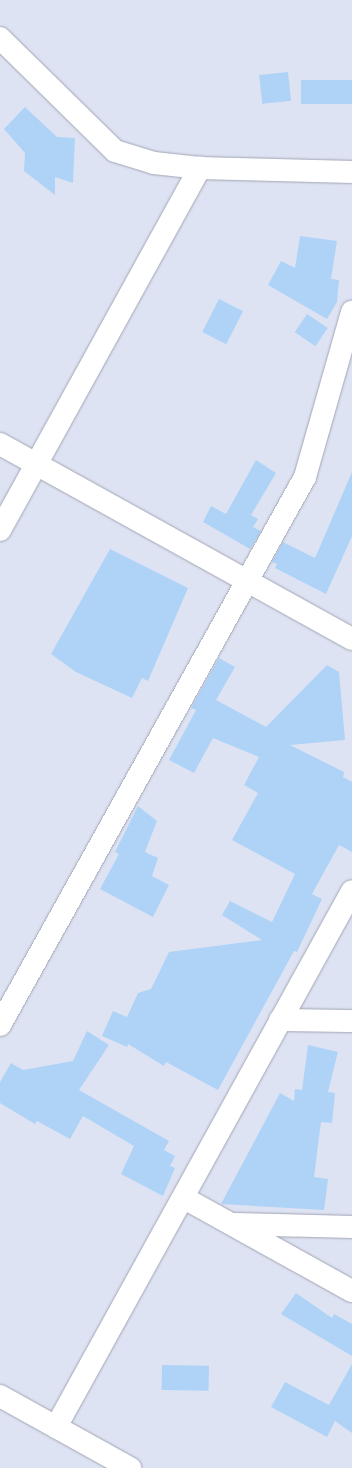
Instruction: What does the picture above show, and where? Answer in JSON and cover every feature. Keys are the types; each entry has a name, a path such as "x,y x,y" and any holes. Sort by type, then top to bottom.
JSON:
{"street":[{"path":"0,38 115,151 154,164 200,168 352,172"},
{"path":"0,530 38,465 200,168"},
{"path":"0,1025 305,477 352,312"},
{"path":"0,444 352,639"},
{"path":"56,1427 184,1198 280,1020 352,891"},
{"path":"280,1020 352,1022"},
{"path":"184,1198 352,1291"},
{"path":"232,1224 352,1227"},
{"path":"0,1396 56,1427 102,1460 130,1468"}],"building":[{"path":"288,72 291,101 262,104 259,75"},
{"path":"301,80 352,80 352,104 301,104"},
{"path":"25,107 57,137 75,138 73,183 55,177 55,195 24,171 25,153 4,129"},
{"path":"300,236 337,241 331,279 339,280 337,302 327,319 268,285 281,261 295,268"},
{"path":"219,299 243,311 226,344 202,332"},
{"path":"307,314 328,328 315,346 295,332"},
{"path":"256,460 276,473 251,515 258,519 253,527 261,531 250,549 203,522 211,506 226,514"},
{"path":"352,472 352,536 326,594 275,568 277,564 272,562 283,542 315,558"},
{"path":"110,549 188,588 148,681 142,678 132,698 76,672 51,654"},
{"path":"219,658 235,667 216,700 266,727 327,665 339,672 345,740 290,745 344,772 343,777 352,782 352,852 339,845 312,894 322,899 297,952 294,951 218,1090 166,1062 164,1066 128,1044 127,1047 102,1036 113,1011 127,1017 138,993 151,989 169,952 262,940 222,915 230,901 272,922 295,874 232,840 258,793 244,785 259,757 213,738 194,773 169,760 196,710 191,708"},
{"path":"138,806 157,821 145,852 158,858 152,876 169,885 153,917 100,889 119,854 115,852"},
{"path":"87,1031 109,1045 79,1090 169,1141 164,1150 175,1156 170,1166 175,1168 163,1196 121,1174 134,1146 83,1116 70,1139 37,1121 35,1124 0,1103 0,1082 11,1063 23,1070 73,1061"},
{"path":"308,1045 338,1052 328,1092 335,1093 332,1123 321,1122 314,1177 328,1179 324,1210 221,1204 280,1093 294,1101 295,1089 302,1090"},
{"path":"296,1293 332,1318 334,1314 352,1324 352,1356 281,1314"},
{"path":"352,1364 352,1433 335,1421 327,1437 271,1407 285,1382 329,1405"},
{"path":"162,1365 209,1366 209,1391 162,1390"}]}
